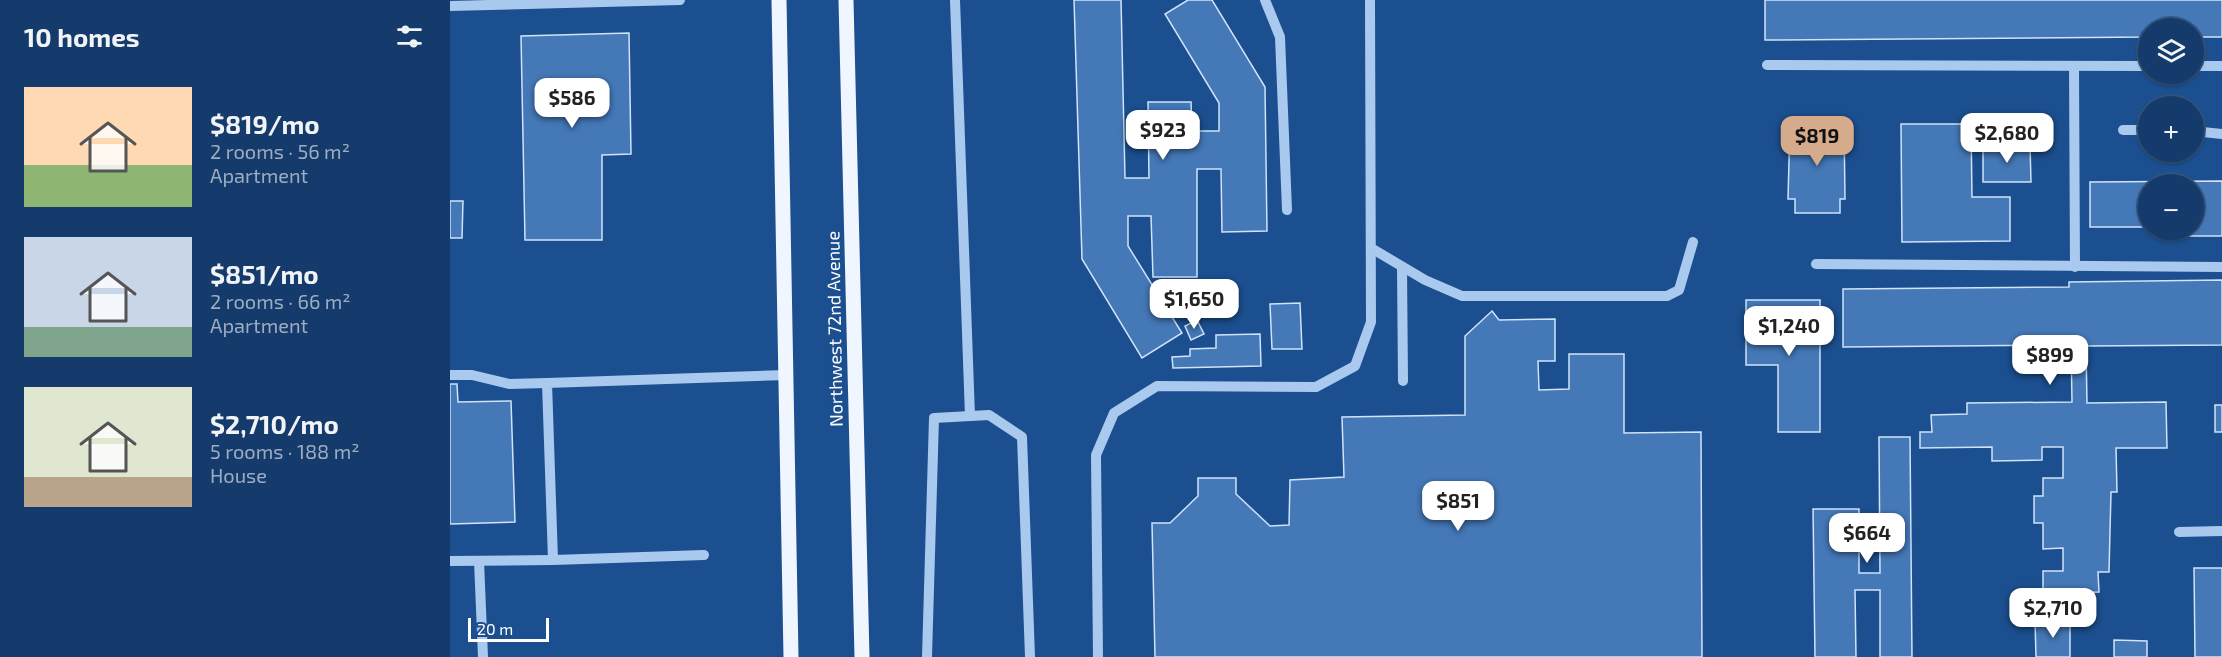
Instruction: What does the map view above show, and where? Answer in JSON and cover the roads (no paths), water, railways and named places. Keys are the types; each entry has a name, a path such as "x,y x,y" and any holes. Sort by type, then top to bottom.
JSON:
{"main road":[{"path":"779,0 791,657"},
{"name":"Northwest 72nd Avenue","path":"846,0 862,657"}],"lane":[{"path":"450,6 680,0"},
{"path":"955,0 970,416"},
{"path":"1265,0 1280,37 1287,210"},
{"path":"1098,657 1096,455 1114,413 1156,386 1316,387 1355,366 1371,322 1370,0"},
{"path":"1767,65 2138,66"},
{"path":"2074,66 2075,267"},
{"path":"2204,66 2222,66"},
{"path":"2123,130 2138,130"},
{"path":"2204,132 2222,134"},
{"path":"1371,248 1425,280 1462,296 1667,296 1679,290 1693,242"},
{"path":"1816,264 2222,267"},
{"path":"1402,267 1403,381"},
{"path":"450,375 472,375 509,384 786,375"},
{"path":"547,383 553,560"},
{"path":"927,657 934,418 989,415 1022,437 1030,657"},
{"path":"2179,532 2222,531"},
{"path":"450,561 704,555"},
{"path":"479,561 483,657"}]}
